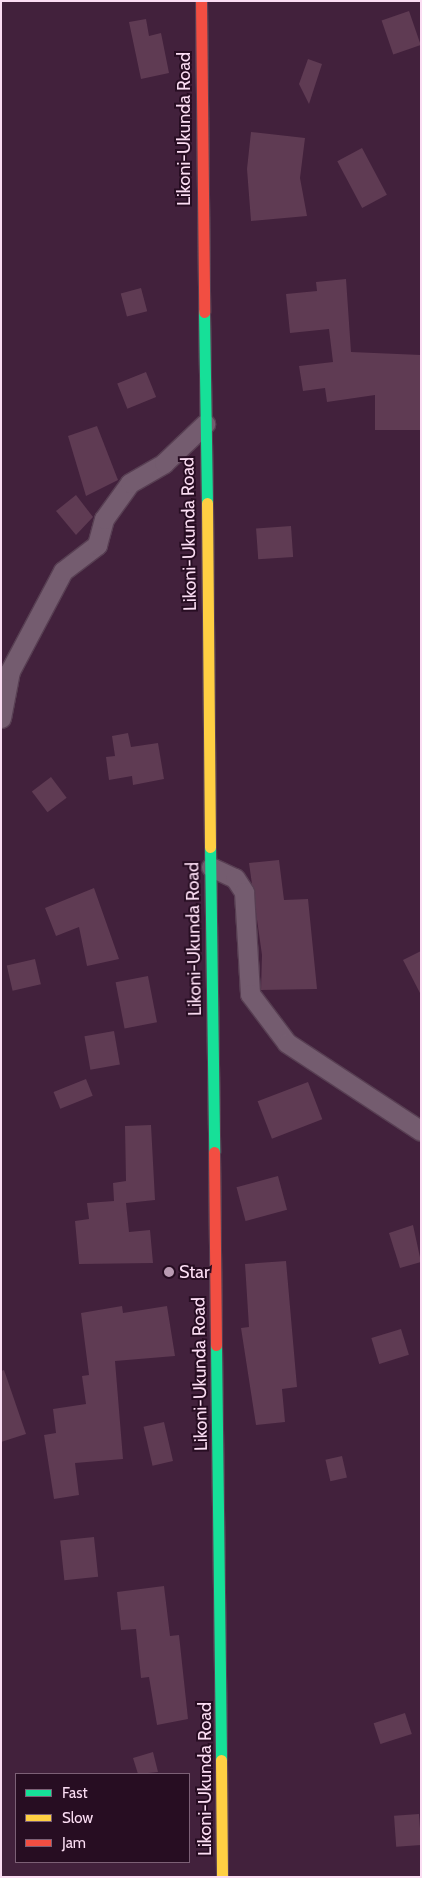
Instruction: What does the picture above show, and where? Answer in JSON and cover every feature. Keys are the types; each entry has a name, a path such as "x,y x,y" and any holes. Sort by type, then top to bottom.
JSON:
{"highway":[{"name":"Likoni-Ukunda Road","path":"201,1 222,1877"}],"street":[{"path":"1,718 10,671 63,571 98,545 104,519 130,483 164,462 205,424"},
{"path":"211,867 235,878 244,892 250,994 287,1043 421,1131"}],"building":[{"path":"409,11 421,45 393,54 382,20"},
{"path":"146,19 149,36 161,33 169,73 141,79 129,22"},
{"path":"308,59 322,64 309,104 299,84"},
{"path":"251,132 305,138 300,178 307,216 251,221 247,169"},
{"path":"362,148 387,195 362,208 337,161"},
{"path":"346,279 351,352 421,355 421,430 375,430 375,395 327,402 325,388 303,391 299,366 333,362 329,329 290,333 286,294 317,291 316,282"},
{"path":"141,288 147,311 127,317 121,293"},
{"path":"146,372 156,397 127,409 117,384"},
{"path":"97,426 118,480 86,496 68,436"},
{"path":"76,495 93,517 76,535 56,511"},
{"path":"291,526 293,557 258,559 256,528"},
{"path":"128,733 131,747 158,743 164,779 133,785 132,776 109,780 106,757 115,756 112,736"},
{"path":"51,777 67,798 47,812 32,791"},
{"path":"279,860 284,900 308,899 317,989 261,990 262,955 249,863"},
{"path":"94,888 119,959 87,966 79,927 56,936 45,908"},
{"path":"421,951 421,995 403,960"},
{"path":"35,959 41,984 13,991 7,966"},
{"path":"148,976 157,1022 125,1028 116,982"},
{"path":"114,1031 120,1064 90,1070 84,1036"},
{"path":"86,1079 93,1096 60,1109 54,1092"},
{"path":"308,1082 322,1119 272,1139 258,1101"},
{"path":"151,1125 155,1200 126,1203 129,1232 150,1230 153,1263 79,1264 75,1221 89,1219 87,1203 114,1201 113,1183 126,1181 125,1126"},
{"path":"278,1176 287,1210 246,1221 236,1187"},
{"path":"413,1225 421,1262 400,1268 389,1233"},
{"path":"286,1261 297,1387 282,1389 285,1422 256,1425 241,1328 249,1327 245,1264"},
{"path":"122,1306 123,1313 167,1306 175,1356 115,1361 123,1459 75,1463 79,1495 54,1499 44,1435 56,1433 53,1409 86,1404 82,1376 89,1375 81,1313"},
{"path":"401,1329 409,1355 379,1364 371,1338"},
{"path":"4,1370 26,1434 1,1442 1,1371"},
{"path":"164,1422 173,1461 153,1466 144,1427"},
{"path":"342,1456 347,1477 330,1481 325,1460"},
{"path":"94,1537 98,1577 64,1580 60,1541"},
{"path":"164,1586 170,1636 179,1635 188,1719 157,1725 149,1677 141,1678 136,1629 121,1630 117,1592"},
{"path":"405,1713 412,1734 380,1744 374,1723"},
{"path":"153,1752 158,1772 138,1773 133,1758"},
{"path":"419,1814 421,1845 396,1847 394,1816"}],"traffic: fast":[{"path":"204,312 207,503"},
{"path":"210,847 214,1152"},
{"path":"216,1345 221,1760"}],"traffic: slow":[{"path":"207,503 210,847"},
{"path":"221,1760 222,1877"}],"traffic: jam":[{"path":"201,1 204,312"},
{"path":"214,1152 216,1345"}],"place":[{"name":"Star","path":"169,1272"}]}
